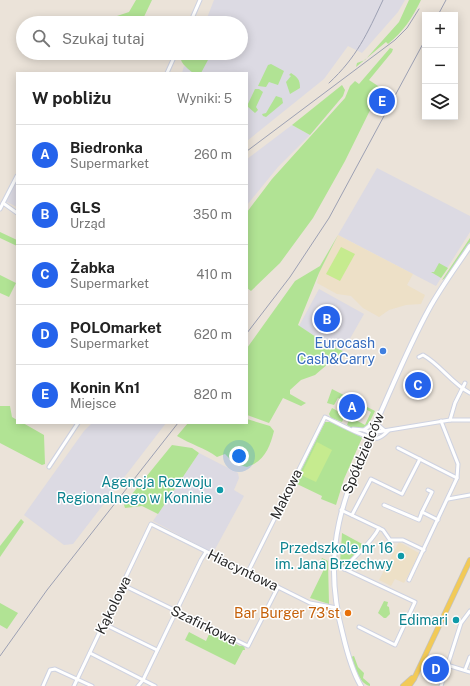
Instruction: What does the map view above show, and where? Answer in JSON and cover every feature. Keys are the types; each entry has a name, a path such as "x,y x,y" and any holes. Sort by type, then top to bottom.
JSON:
{"main road":[{"path":"409,686 470,560"},
{"path":"403,686 417,672"},
{"path":"413,686 417,672"}],"street":[{"path":"193,16 200,0"},
{"path":"167,72 173,60"},
{"path":"0,209 16,178"},
{"path":"3,203 16,212"},
{"name":"Spółdzielców","path":"360,686 344,641 337,608 334,564 336,536 341,510 349,484 367,442 424,317 470,246"},
{"path":"419,357 422,355 434,361 445,375 462,389 470,393"},
{"path":"450,420 451,413 465,382"},
{"name":"Makowa","path":"248,572 325,417 347,427"},
{"path":"364,430 377,420 380,427 387,431"},
{"path":"347,427 362,434 380,437 387,431 450,420 470,420"},
{"path":"409,580 457,478 458,464 441,422"},
{"path":"49,467 77,424"},
{"path":"347,427 364,430 371,435"},
{"path":"362,434 367,442"},
{"path":"398,448 457,478"},
{"path":"352,515 371,479 402,494 420,459"},
{"path":"384,505 419,520 432,492 428,490"},
{"path":"448,499 470,495"},
{"path":"341,510 379,528 385,532 389,539 403,540 424,550"},
{"path":"422,512 438,520"},
{"name":"Hiacyntowa","path":"151,524 310,603 337,608"},
{"name":"Kąkolowa","path":"74,686 151,524"},
{"path":"344,568 360,550 374,539 379,528"},
{"path":"138,686 143,680 206,552"},
{"path":"334,564 415,602 395,645 359,627"},
{"name":"Szafirkowa","path":"123,585 248,646 278,586"},
{"path":"440,686 461,623 470,611"},
{"path":"104,624 157,650"},
{"path":"90,653 155,686"},
{"path":"465,670 470,657"},
{"path":"447,665 470,672"},
{"path":"43,686 52,669 56,669 92,686"},
{"name":"Spółdzielców","path":"358,678 365,686"}],"shaded area":[{"path":"214,0 405,0 398,12 362,53 348,46 324,79 248,140 248,72 182,72 184,66 188,68 181,60 248,60 248,16 208,16"},
{"path":"292,125 310,135 278,167 248,204 248,158"},
{"path":"377,168 470,216 470,232 436,286 338,235"},
{"path":"16,182 16,206 5,201"},
{"path":"338,235 413,274 407,285 425,295 421,304 406,305 389,310 379,317 363,308 351,296 337,294 317,283 319,273"},
{"path":"319,289 364,314 343,351 328,345 299,326"},
{"path":"91,424 165,424 73,544 64,545 24,515 84,431"},
{"path":"199,453 238,473 239,478 234,490 244,496 213,553 153,521"},
{"path":"399,542 419,553 419,555 404,583 395,579 391,586 379,580"}],"green space":[{"path":"136,0 152,0 144,16 117,16 129,12"},
{"path":"409,0 421,0 415,12 403,29 388,44 386,42 367,58 399,22"},
{"path":"390,48 393,49 369,80 381,88 345,161 313,218 280,263 251,291 248,289 248,211 272,179 345,98 350,86 355,81 359,84"},
{"path":"181,60 208,60 202,72 192,72"},
{"path":"364,60 356,67 357,63"},
{"path":"271,64 284,71 278,85 269,82 266,87 258,86 268,65"},
{"path":"291,73 298,79 300,88 290,94 286,82 291,76 289,75"},
{"path":"342,85 345,90 343,96 310,135 292,125"},
{"path":"255,89 259,89 263,92 256,107 258,110 255,113 248,107"},
{"path":"276,96 282,98 283,103 266,117 263,116 262,114 266,113"},
{"path":"0,232 16,240 16,246 0,238"},
{"path":"338,235 319,273 298,325 328,345 343,351 315,375 301,380 290,390 290,394 306,403 301,406 283,398 269,423 248,415 248,347 295,281 320,266"},
{"path":"470,238 470,242 446,278 442,280"},
{"path":"341,247 355,254 340,281 326,274"},
{"path":"439,263 448,268 441,278 431,272 434,272"},
{"path":"0,275 16,283 9,297 0,293"},
{"path":"332,389 375,411 368,425 358,429 347,425 350,417 365,425 371,412 344,398 342,400 338,398 334,405 327,403"},
{"path":"0,406 10,406 12,417 16,419 16,424 25,424 44,435 45,464 42,465 0,443"},
{"path":"332,408 345,415 342,422 331,418 329,414"},
{"path":"248,419 270,426 274,431 268,448 262,458 253,465 247,467 235,464 225,454 217,457 177,436 187,424 248,424"},
{"path":"325,422 331,422 359,435 362,438 344,479 336,505 321,499 322,496 294,484"},
{"path":"317,442 332,450 316,482 301,475"},
{"path":"172,445 192,448 199,453 158,514 142,506 125,508 124,505 128,499"},
{"path":"21,519 24,522 0,557 0,546"},
{"path":"342,533 364,545 345,566 340,563"},
{"path":"322,558 328,561 329,604 310,598 327,563 321,560"},
{"path":"384,601 388,602 387,606 389,607 390,614 386,618 378,613"},
{"path":"0,603 18,613 7,629 0,625"},
{"path":"189,632 206,641 210,632 240,646 244,645 245,650 243,650 235,665 185,640"},
{"path":"354,656 358,667 364,673 363,678 370,684 370,686 366,685 360,678 351,657"}],"railway":[{"path":"329,83 347,64 354,54 383,0"},
{"path":"440,12 446,0"},
{"path":"248,150 395,40 407,28 419,9"},
{"path":"248,332 290,277 329,218 422,46"},
{"path":"0,656 47,590 177,424"}],"place":[{"name":"Konin Kn1","path":"382,101"},
{"name":"GLS","path":"327,319"},
{"name":"Eurocash Cash&Carry","path":"383,351"},
{"name":"Żabka","path":"418,385"},
{"name":"Biedronka","path":"352,407"},
{"name":"Agencja Rozwoju Regionalnego w Koninie","path":"220,490"},
{"name":"Przedszkole nr 16 im. Jana Brzechwy","path":"401,556"},
{"name":"Bar Burger 73'st","path":"348,613"},
{"name":"Edimari","path":"456,620"},
{"name":"POLOmarket","path":"436,669"}]}
